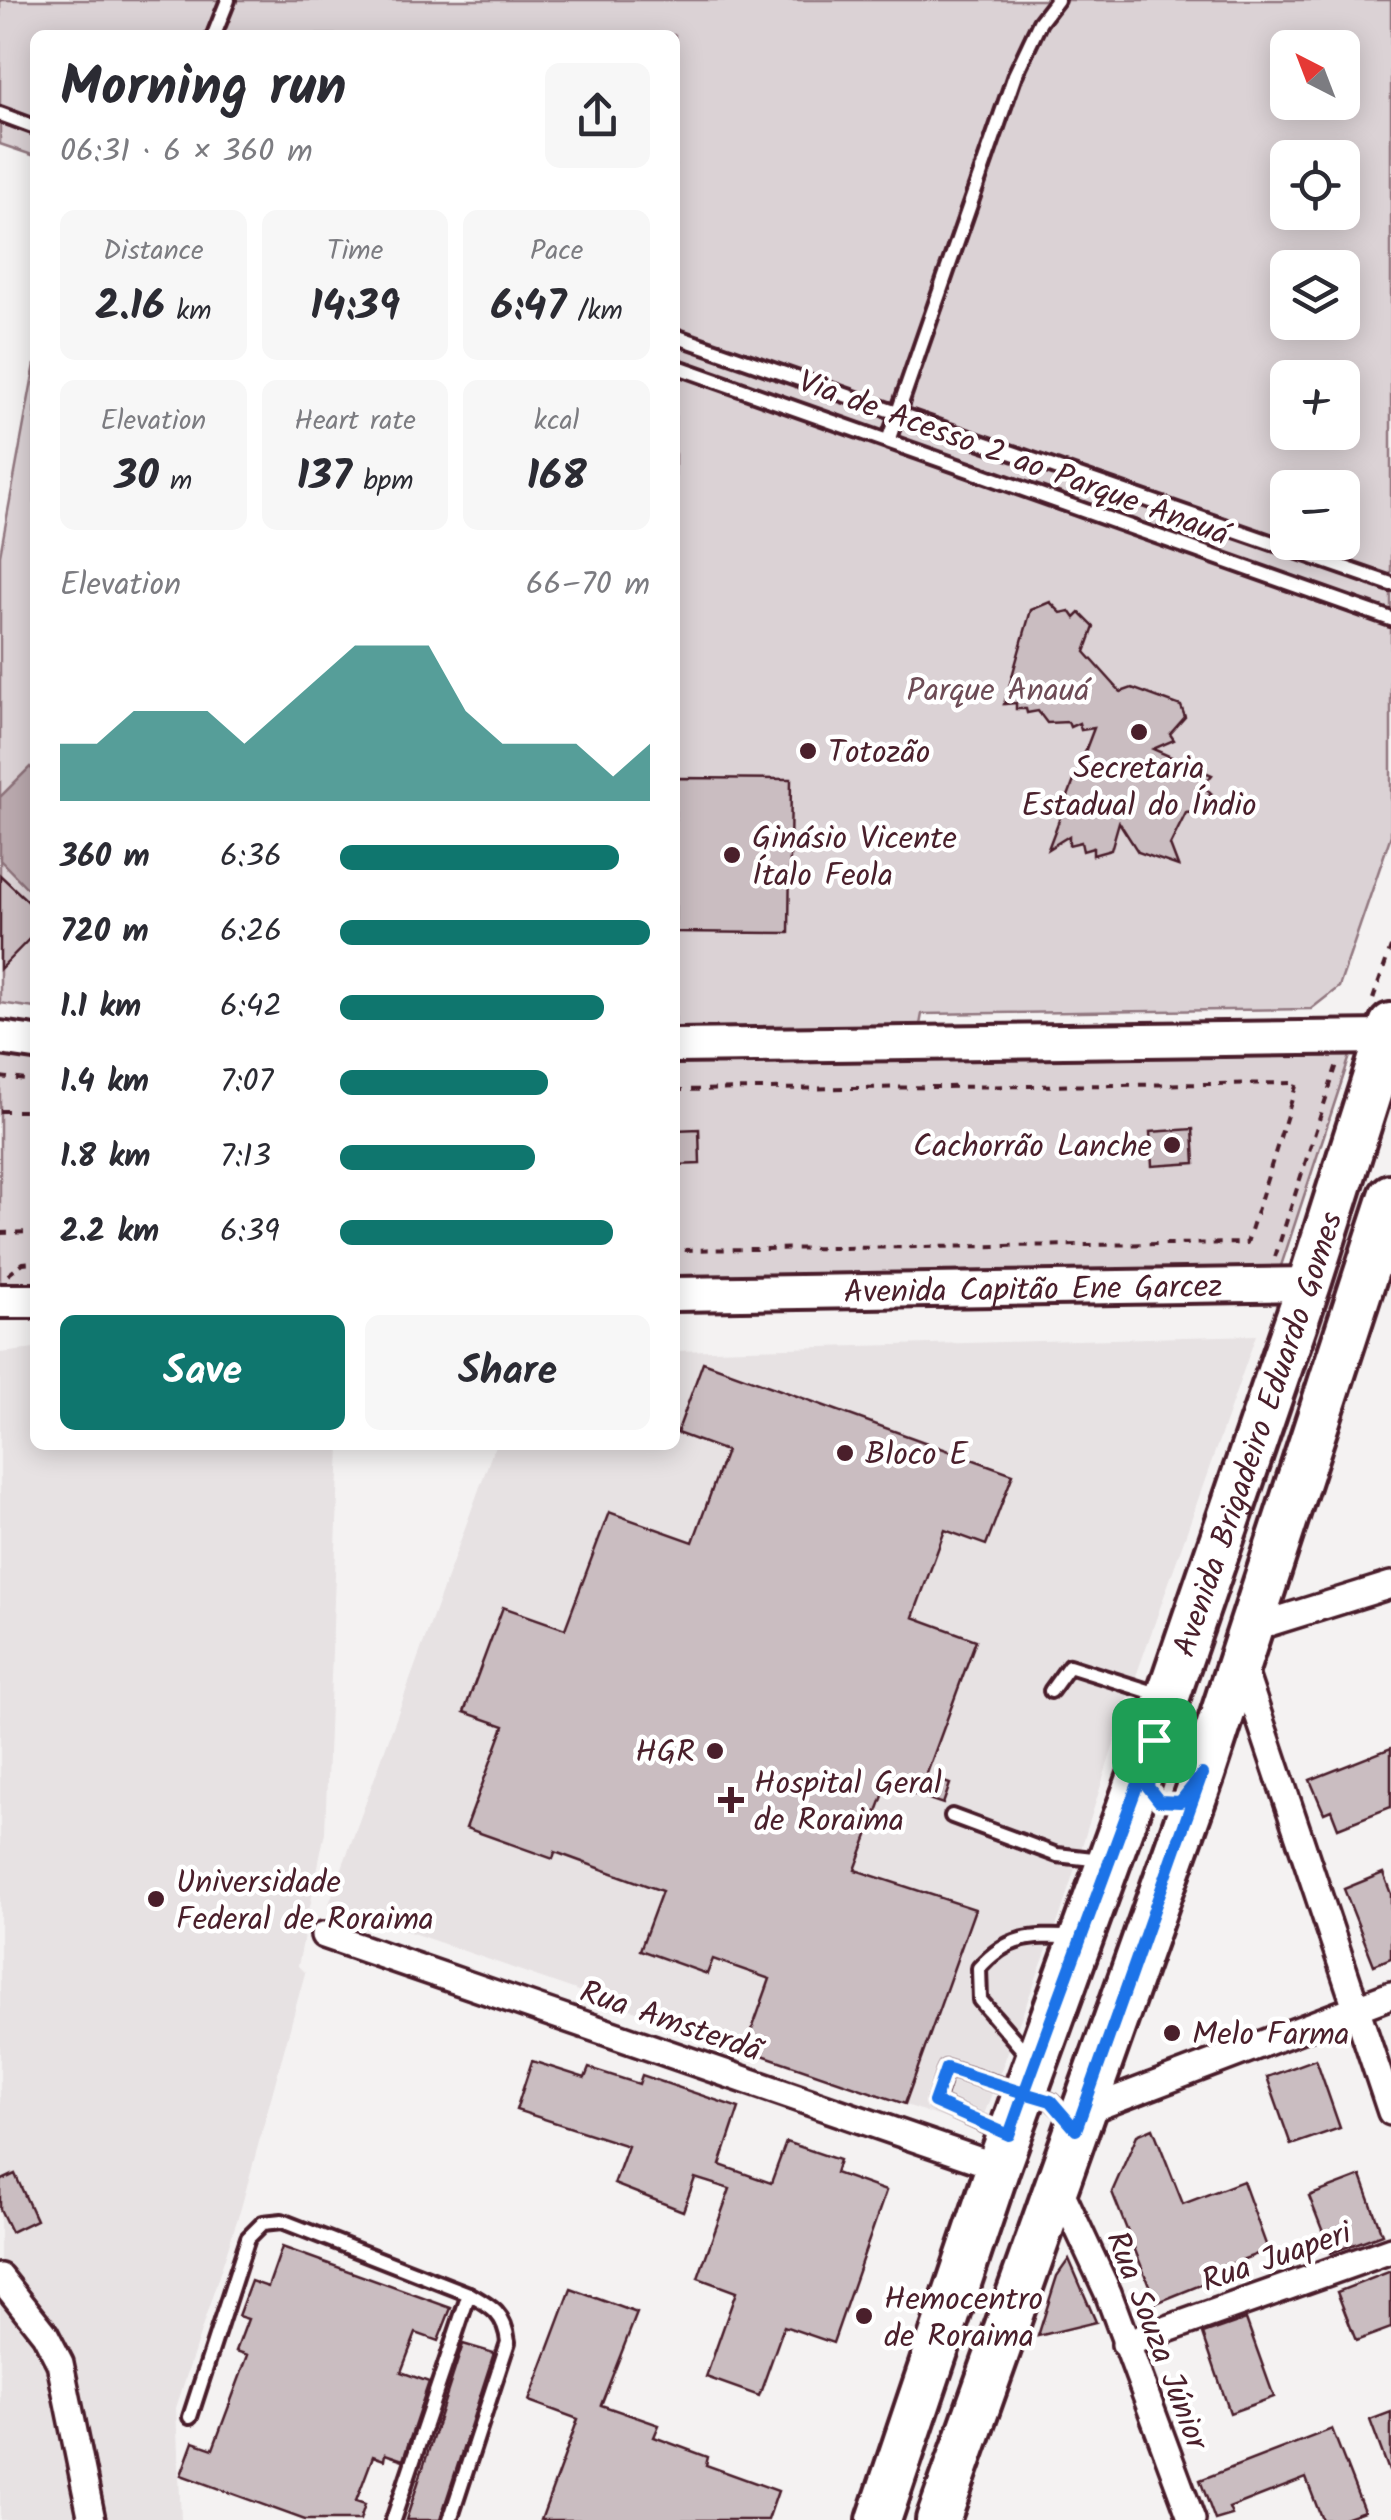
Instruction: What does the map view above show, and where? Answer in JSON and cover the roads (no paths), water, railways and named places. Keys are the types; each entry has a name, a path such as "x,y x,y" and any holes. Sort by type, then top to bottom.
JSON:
{"main road":[{"name":"Avenida Brigadeiro Eduardo Gomes","path":"882,2514 1029,2078 1154,1740 1291,1274 1384,1028"},
{"name":"Avenida Brigadeiro Eduardo Gomes","path":"935,2520 1058,2185 1244,1644 1377,1280 1391,1196"},
{"name":"Avenida Capitão Ene Garcez","path":"1291,1274 1377,1280"},
{"path":"1154,1740 1148,1787 1159,1801 1180,1802 1202,1774"},
{"path":"1111,1853 1138,1812 1157,1809 1170,1826 1170,1862"},
{"path":"882,2514 903,2484 922,2482 933,2497 935,2520"}],"street":[{"path":"680,1046 1384,1028"},
{"path":"0,1038 30,1041"},
{"name":"Avenida Capitão Ene Garcez","path":"680,1294 1291,1274"},
{"path":"0,1300 30,1300"},
{"path":"1391,1585 1244,1644 1354,2008 1391,2112"},
{"name":"Rua Amsterdã","path":"324,1934 1004,2151"},
{"path":"1080,2121 1391,1995"},
{"name":"Rua Souza Júnior","path":"1058,2185 1086,2240 1192,2520"},
{"name":"Rua Juaperi","path":"1125,2344 1391,2250"},
{"path":"0,2277 45,2334 60,2363 92,2520"}],"lane":[{"path":"216,30 228,0"},
{"path":"888,441 1015,75 1040,22 1057,0"},
{"path":"0,114 30,125"},
{"name":"Via de Acesso 2 ao Parque Anauá","path":"680,338 1391,584"},
{"name":"Via de Acesso 2 ao Parque Anauá","path":"680,368 1391,620"},
{"path":"1051,1691 1069,1666 1168,1697"},
{"path":"952,1816 1056,1854 1111,1853"},
{"path":"1080,2121 1051,2101 1029,2078 980,2000 979,1968 1005,1943 1039,1936 1081,1937"},
{"path":"1004,2151 934,2102 946,2068 1029,2078"},
{"path":"190,2416 248,2238 262,2223 282,2221 468,2294 496,2310 506,2324 508,2342 450,2520"},
{"path":"393,2520 468,2294"}],"place":[{"name":"Secretaria Estadual do Índio","path":"1139,732"},
{"name":"Totozão","path":"808,751"},
{"name":"Ginásio Vicente Ítalo Feola","path":"732,855"},
{"name":"Cachorrão Lanche","path":"1172,1145"},
{"name":"Bloco E","path":"845,1453"},
{"name":"HGR","path":"715,1751"},
{"name":"Hospital Geral de Roraima","path":"731,1800"},
{"name":"Universidade Federal de Roraima","path":"156,1899"},
{"name":"Melo Farma","path":"1172,2033"},
{"name":"Hemocentro de Roraima","path":"864,2316"}],"park label":[{"name":"Parque Anauá","path":"998,689"}]}
